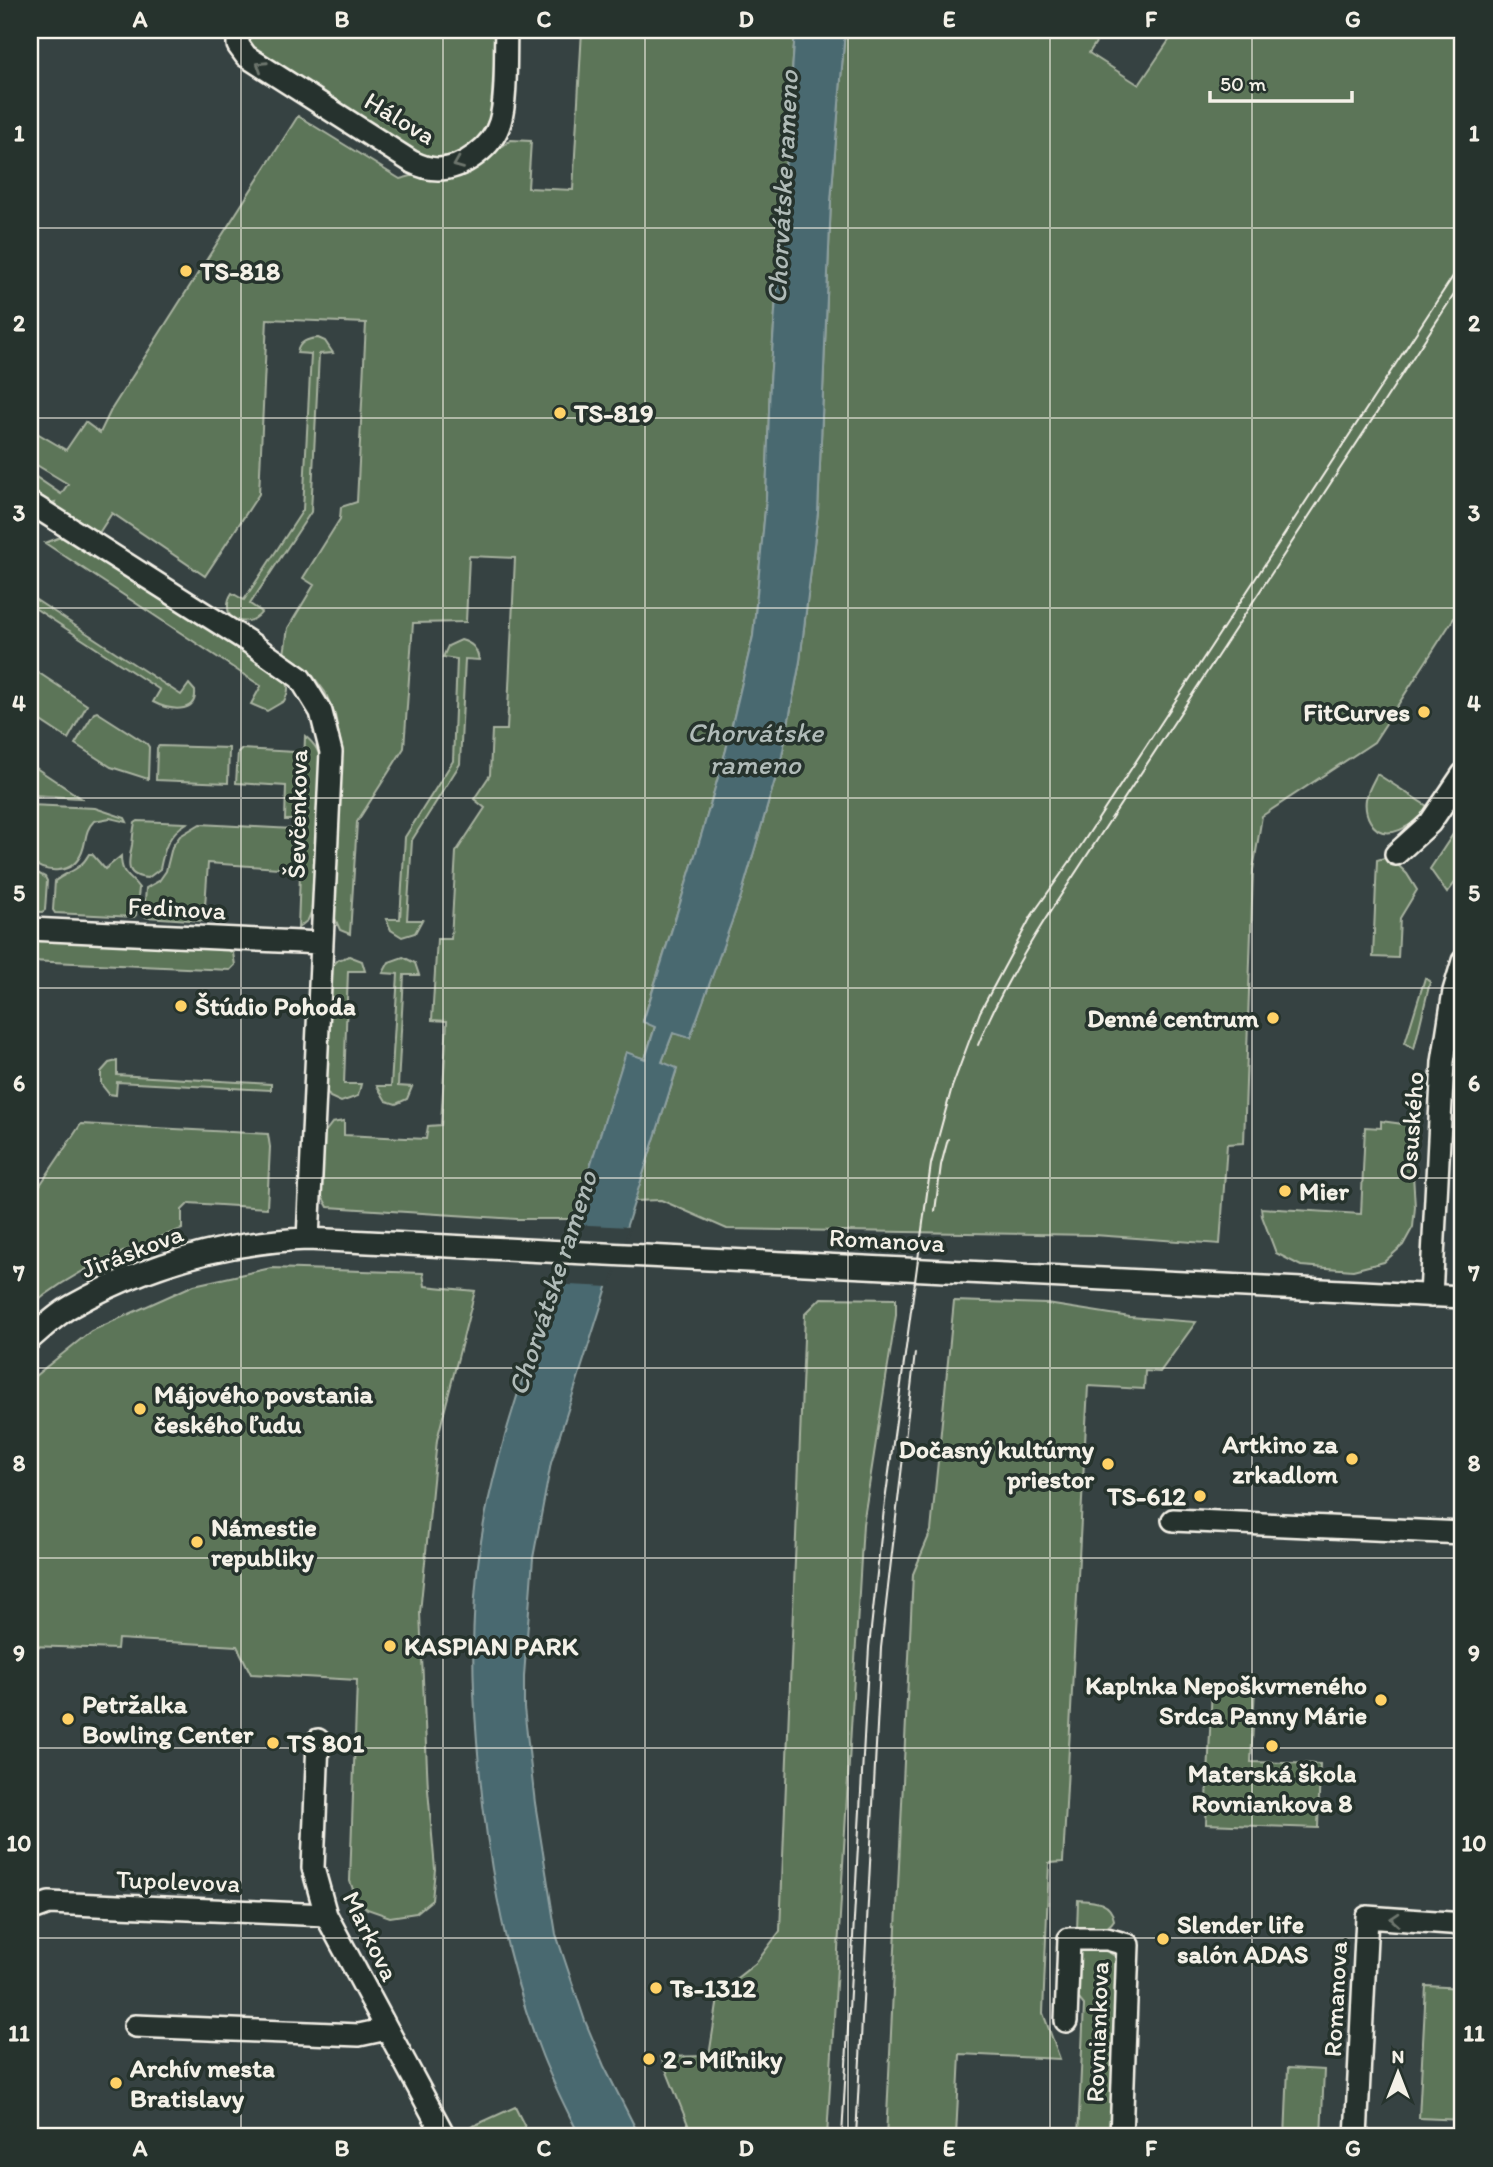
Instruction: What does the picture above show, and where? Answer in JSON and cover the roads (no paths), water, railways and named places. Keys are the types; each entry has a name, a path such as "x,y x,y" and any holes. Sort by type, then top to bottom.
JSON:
{"street":[{"name":"Hálova","path":"238,30 238,45 246,56 412,162 440,169 470,159 497,131 502,115 506,30"},
{"name":"Ševčenkova","path":"30,503 228,628 300,678 321,712 331,752 308,1239"},
{"path":"1396,854 1430,823 1463,774"},
{"name":"Fedinova","path":"30,929 321,943"},
{"name":"Osuského","path":"1431,1296 1443,1062 1454,991 1463,961"},
{"name":"Romanova","path":"308,1239 1463,1297"},
{"name":"Jiráskova","path":"30,1339 69,1307 148,1269 232,1247 275,1240 308,1239"},
{"path":"1173,1520 1463,1533"},
{"name":"Markova","path":"318,1740 313,1868 326,1915 445,2137"},
{"name":"Tupolevova","path":"30,1910 49,1903 326,1915"},
{"name":"Romanova","path":"1356,2137 1367,1917 1463,1924"},
{"name":"Rovniankova","path":"1066,2021 1069,1939 1107,1939 1128,1945 1121,2137"},
{"path":"135,2026 359,2035 387,2029"}],"water":[{"name":"Chorvátske rameno","path":"795,30 845,30 831,201 818,512 800,661 782,756 741,896 690,1038 673,1033 662,1062 677,1068 551,1463 533,1558 524,1708 535,1803 556,1934 585,2021 604,2066 640,2137 580,2137 549,2072 527,2013 505,1937 497,1898 480,1781 475,1713 473,1657 477,1573 485,1517 504,1439 626,1052 645,1059 655,1027 643,1022 726,750 753,636 766,499 770,382"}],"tram line":[{"path":"842,2137 869,1647 884,1509 931,1164 952,1087 980,1012 1032,915 1078,850 1463,261"},
{"path":"978,1045 1009,980 1046,918 1463,281"},
{"path":"935,1211 941,1165 948,1139"},
{"path":"856,2137 881,1648 915,1353"}],"place":[{"name":"TS-818","path":"186,271"},
{"name":"TS-819","path":"560,413"},
{"name":"FitCurves","path":"1424,712"},
{"name":"Štúdio Pohoda","path":"181,1006"},
{"name":"Denné centrum","path":"1273,1018"},
{"name":"Mier","path":"1285,1191"},
{"name":"Májového povstania českého ľudu","path":"140,1409"},
{"name":"Artkino za zrkadlom","path":"1352,1459"},
{"name":"Dočasný kultúrny priestor","path":"1108,1464"},
{"name":"TS-612","path":"1200,1496"},
{"name":"Námestie republiky","path":"197,1542"},
{"name":"KASPIAN PARK","path":"390,1646"},
{"name":"Kaplnka Nepoškvrneného Srdca Panny Márie","path":"1381,1700"},
{"name":"Petržalka Bowling Center","path":"68,1719"},
{"name":"TS 801","path":"273,1743"},
{"name":"Materská škola Rovniankova 8","path":"1272,1746"},
{"name":"Slender life salón ADAS","path":"1163,1939"},
{"name":"Ts-1312","path":"656,1988"},
{"name":"2 - Míľniky","path":"649,2059"},
{"name":"Archív mesta Bratislavy","path":"116,2083"}]}
